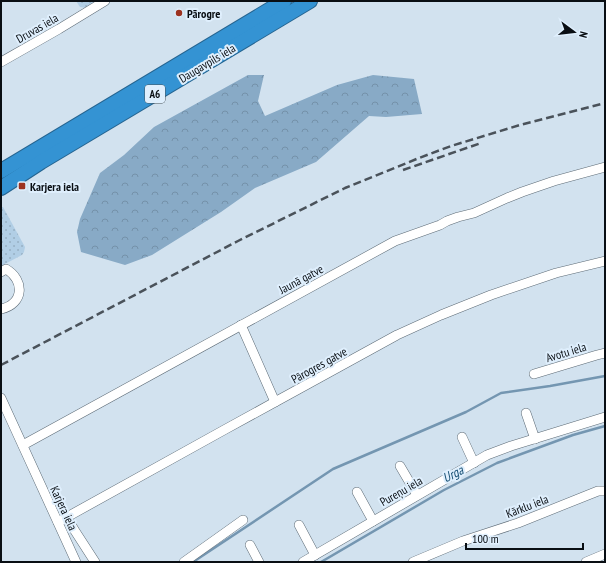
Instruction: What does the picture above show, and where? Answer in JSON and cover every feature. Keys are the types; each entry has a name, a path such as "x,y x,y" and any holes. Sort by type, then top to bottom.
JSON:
{"highway":[{"name":"Daugavpils iela","path":"1,171 284,1"},
{"name":"Daugavpils iela","path":"1,188 41,162 310,1"}],"street":[{"name":"Druvas iela","path":"1,62 105,1"},
{"name":"Jaunā gatve","path":"23,445 395,241 474,212 528,190 605,167"},
{"name":"Pārogres gatve","path":"58,522 397,335 441,315 491,296 549,276 605,261"},
{"path":"1,272 6,269 13,273 20,286 20,295 15,302 1,309"},
{"path":"240,325 275,402"},
{"name":"Avotu iela","path":"534,374 605,353"},
{"name":"Karjera iela","path":"1,398 76,562"},
{"path":"526,413 535,439"},
{"name":"Pureņu iela","path":"303,562 417,495 499,450 605,417"},
{"path":"462,437 474,463"},
{"path":"400,466 417,495"},
{"name":"Kārklu iela","path":"413,562 463,541 518,523 598,491 605,491"},
{"path":"357,492 373,521"},
{"path":"67,518 95,562"},
{"path":"184,562 243,520"},
{"path":"299,525 315,555"},
{"path":"250,545 259,562"},
{"path":"586,562 605,554"}],"shaded area":[{"path":"76,1 96,1 86,8 80,7"},
{"path":"1,207 3,207 25,247 22,255 1,266"}],"green space":[{"path":"248,75 264,75 258,101 265,116 337,85 373,75 414,79 422,114 386,117 369,116 316,162 255,188 221,212 152,255 125,265 81,252 77,232 80,219 100,173 124,155 154,127"}],"waterway":[{"path":"193,562 333,469 466,412 501,393 605,376"},
{"name":"Urga","path":"321,562 444,490 497,463 573,435 605,426"}],"railway":[{"path":"1,365 238,241 345,188 451,146 520,125 605,103"},
{"path":"403,170 481,143"}],"place":[{"name":"Pārogre","path":"179,13"},
{"name":"Karjera iela","path":"22,186"}]}
